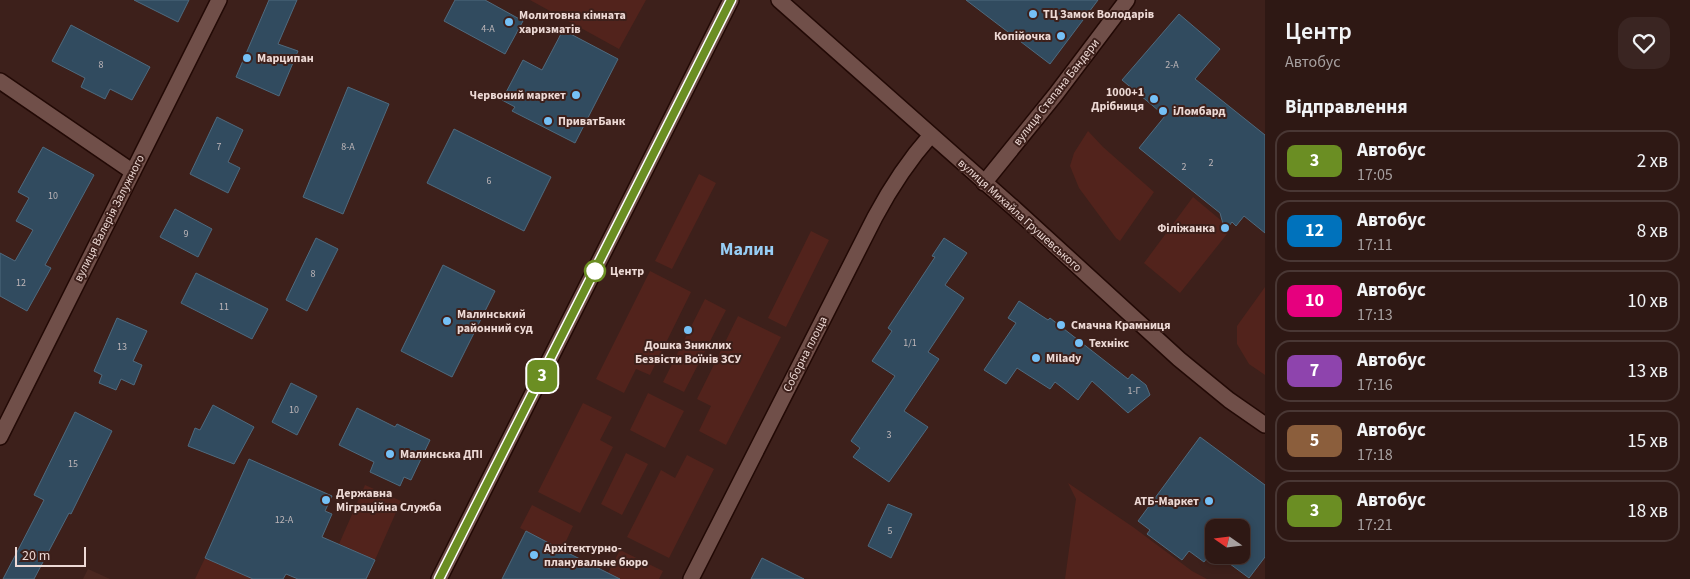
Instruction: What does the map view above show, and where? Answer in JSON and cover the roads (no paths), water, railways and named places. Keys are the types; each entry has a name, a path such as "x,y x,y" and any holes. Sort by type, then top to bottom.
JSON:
{"street":[{"name":"вулиця Валерія Залужного","path":"0,437 219,0"},
{"path":"439,579 731,0"},
{"name":"вулиця Михайла Грушевського","path":"779,0 1015,209 1179,360 1265,425"},
{"name":"вулиця Степана Бандери","path":"984,183 1056,94 1127,0"},
{"path":"0,81 133,172"},
{"name":"Соборна площа","path":"691,579 874,217 898,175 930,135"}],"place":[{"name":"ТЦ Замок Володарів","path":"1033,14"},
{"name":"Молитовна кімната харизматів","path":"509,22"},
{"name":"Копійочка","path":"1061,36"},
{"name":"Марципан","path":"247,58"},
{"name":"Червоний маркет","path":"576,95"},
{"name":"1000+1 Дрібниця","path":"1154,99"},
{"name":"іЛомбард","path":"1163,111"},
{"name":"ПриватБанк","path":"548,121"},
{"name":"Філіжанка","path":"1225,228"},
{"name":"Центр","path":"595,271"},
{"name":"Малинський районний суд","path":"447,321"},
{"name":"Смачна Крамниця","path":"1061,325"},
{"name":"Дошка Зниклих Безвісти Воїнів ЗСУ","path":"688,330"},
{"name":"Технікс","path":"1079,343"},
{"name":"Milady","path":"1036,358"},
{"name":"Малинська ДПІ","path":"390,454"},
{"name":"Державна Міграційна Служба","path":"326,500"},
{"name":"АТБ-Маркет","path":"1209,501"},
{"name":"Архітектурно- планувальне бюро","path":"534,555"}],"district":[{"name":"Малин","path":"747,249"}]}
